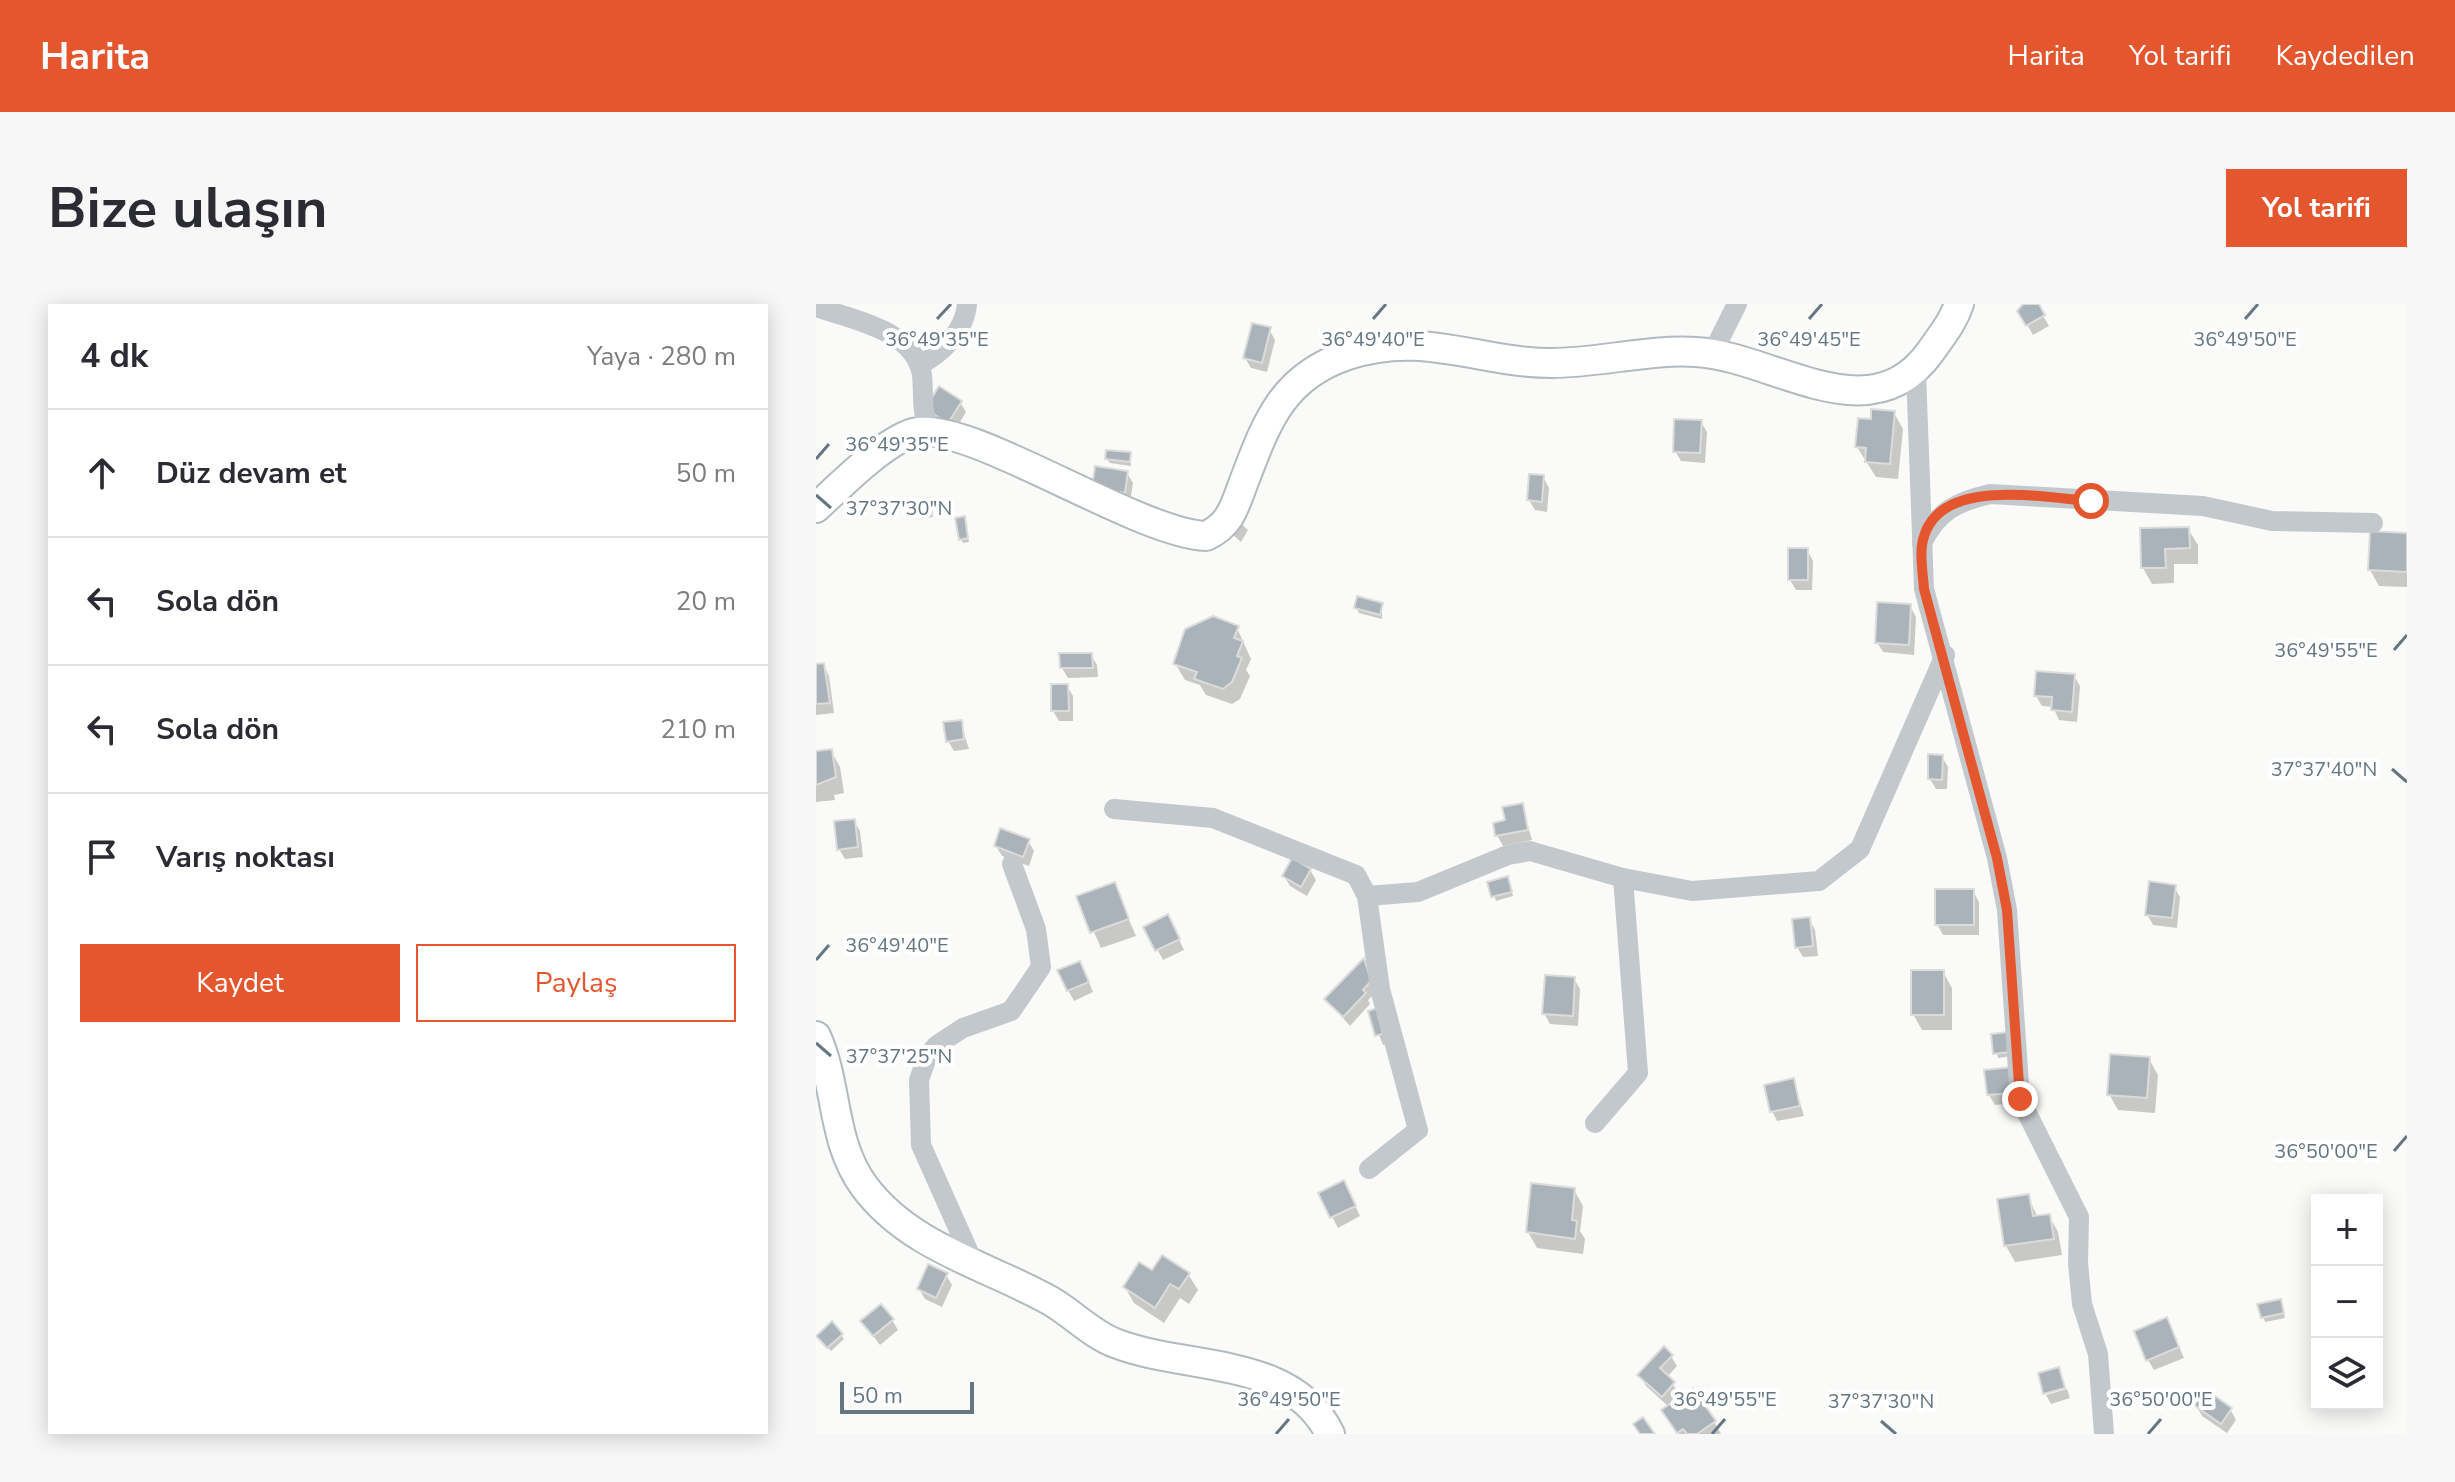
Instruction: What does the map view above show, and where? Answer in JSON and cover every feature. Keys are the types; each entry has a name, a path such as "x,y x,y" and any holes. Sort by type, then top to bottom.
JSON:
{"street":[{"path":"919,365 941,351 955,334 966,315 967,304"},
{"path":"1712,354 1737,304"},
{"path":"816,508 896,442 929,430 976,445 1155,523 1206,536 1229,521 1259,441 1290,388 1314,369 1347,355 1382,345 1418,344 1551,363 1649,354 1712,354 1824,388 1846,390 1903,380 1916,372 1953,320 1959,304"},
{"path":"816,307 881,329 909,349 919,365 921,411 929,430"},
{"path":"1916,372 1924,589 1945,655 1997,858 2007,910 2020,1099 2079,1217 2078,1263 2082,1304 2098,1354 2104,1434"},
{"path":"1922,543 1941,513 1958,501 1990,494 2203,506 2272,521 2373,523"},
{"path":"1367,896 1418,892 1508,855 1530,851 1623,878 1692,891 1819,881 1860,849 1945,655"},
{"path":"1114,809 1213,818 1356,875 1367,896 1380,989 1418,1130 1369,1169"},
{"path":"975,1266 921,1145 919,1080 927,1057 937,1045 963,1028 1011,1011 1041,967 1036,929 1012,864"},
{"path":"1595,1123 1638,1073 1623,878"},
{"path":"816,1036 844,1148 864,1185 895,1218 975,1266 1051,1301 1111,1342 1156,1355 1271,1379 1295,1391 1312,1407 1330,1434"}],"building":[{"path":"2023,304 2039,304 2045,315 2026,326 2017,311"},
{"path":"1252,323 1271,327 1262,363 1243,358"},
{"path":"939,386 962,401 948,423 925,409"},
{"path":"1871,409 1895,411 1890,464 1865,462 1866,448 1855,447 1858,418 1871,419"},
{"path":"1674,419 1702,420 1700,453 1673,452"},
{"path":"1106,450 1131,452 1130,462 1105,459"},
{"path":"1095,466 1128,471 1125,493 1092,487"},
{"path":"1529,474 1544,475 1542,502 1527,500"},
{"path":"930,498 932,513 919,515 918,500"},
{"path":"965,516 968,538 959,540 955,518"},
{"path":"2189,527 2190,548 2165,549 2166,568 2141,568 2140,528"},
{"path":"2370,531 2407,533 2407,572 2368,570"},
{"path":"1788,548 1808,548 1808,580 1788,580"},
{"path":"1357,596 1383,603 1380,615 1354,608"},
{"path":"1877,602 1911,604 1909,645 1875,643"},
{"path":"1213,616 1239,626 1234,638 1243,641 1237,656 1242,658 1232,682 1223,689 1194,679 1197,672 1173,664 1185,629"},
{"path":"1059,653 1092,653 1093,668 1060,668"},
{"path":"824,663 830,703 816,704 816,664"},
{"path":"2036,671 2075,674 2072,712 2051,710 2052,697 2034,696"},
{"path":"1051,684 1068,684 1069,711 1051,711"},
{"path":"962,720 964,739 946,742 943,722"},
{"path":"832,749 836,777 816,785 816,751"},
{"path":"1928,754 1943,755 1942,780 1928,779"},
{"path":"1523,803 1528,830 1495,836 1493,823 1505,820 1502,807"},
{"path":"855,819 858,847 837,850 834,821"},
{"path":"1000,828 1030,839 1023,857 994,846"},
{"path":"1292,858 1311,869 1301,887 1282,876"},
{"path":"1508,876 1512,892 1491,897 1487,882"},
{"path":"2149,881 2176,885 2172,918 2145,915"},
{"path":"1115,882 1129,919 1090,933 1076,896"},
{"path":"1935,889 1974,889 1974,925 1935,925"},
{"path":"1168,914 1180,939 1155,951 1143,927"},
{"path":"1810,917 1813,946 1795,948 1792,919"},
{"path":"1364,958 1371,981 1363,990 1366,993 1343,1017 1324,999"},
{"path":"1080,961 1089,982 1067,991 1057,970"},
{"path":"1911,970 1944,970 1944,1015 1911,1015"},
{"path":"1545,975 1575,977 1573,1016 1542,1014"},
{"path":"1381,1007 1388,1032 1375,1036 1368,1011"},
{"path":"2009,1032 2011,1052 1993,1054 1991,1034"},
{"path":"2110,1054 2150,1057 2147,1098 2107,1095"},
{"path":"2011,1067 2013,1093 1987,1095 1984,1070"},
{"path":"1794,1078 1800,1106 1770,1112 1764,1085"},
{"path":"1344,1180 1356,1206 1330,1218 1318,1193"},
{"path":"1531,1183 1575,1188 1572,1220 1577,1221 1575,1239 1526,1232"},
{"path":"2029,1194 2033,1216 2050,1214 2054,1239 2004,1246 1997,1199"},
{"path":"1162,1255 1190,1273 1179,1289 1170,1284 1155,1308 1123,1287 1139,1262 1152,1270"},
{"path":"928,1264 948,1273 936,1298 917,1289"},
{"path":"2281,1299 2284,1313 2261,1318 2257,1304"},
{"path":"881,1304 894,1319 873,1336 860,1321"},
{"path":"2167,1317 2179,1347 2146,1361 2134,1331"},
{"path":"832,1321 843,1334 827,1348 816,1336"},
{"path":"1664,1346 1673,1355 1660,1368 1675,1382 1662,1397 1637,1375"},
{"path":"2059,1367 2065,1388 2043,1394 2038,1373"},
{"path":"1693,1388 1716,1421 1697,1434 1687,1434 1683,1429 1677,1433 1661,1410"},
{"path":"2205,1389 2232,1408 2221,1424 2194,1405"},
{"path":"1643,1417 1655,1434 1640,1434 1633,1424"}],"route":[{"path":"2020,1099 2007,910 1997,858 1959,720 1945,655 1924,589 1922,543 1941,513 1958,501 1990,494 2091,501"}]}
